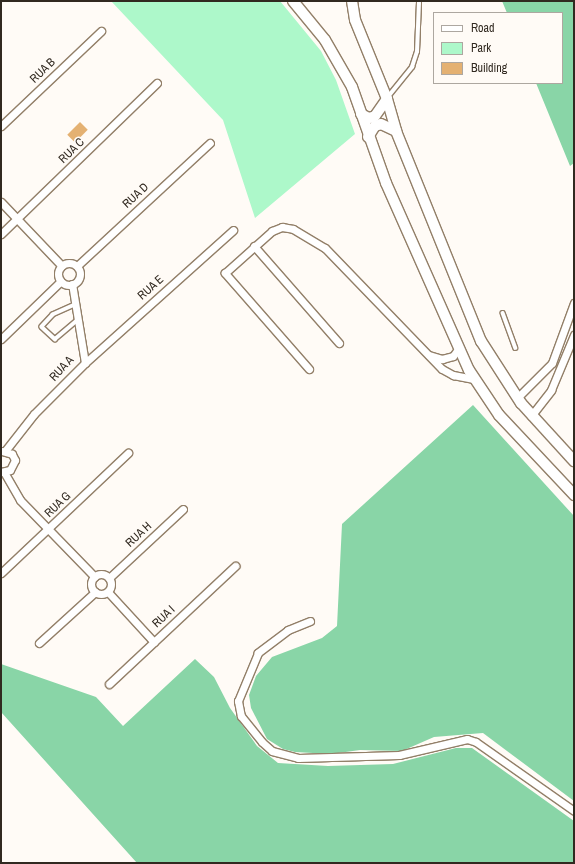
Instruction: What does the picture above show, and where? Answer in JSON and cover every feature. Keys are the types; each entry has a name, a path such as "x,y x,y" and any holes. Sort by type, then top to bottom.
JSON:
{"main road":[{"path":"292,1 325,40 341,64 361,114 368,137 458,349 474,379 499,415 574,495"},
{"path":"352,5 387,99 396,131 481,341 517,398 531,416 574,461"},
{"path":"361,114 369,118 375,116 387,99"},
{"path":"368,137 375,126 381,124 396,131"}],"street":[{"name":"RUA B","path":"1,126 101,31"},
{"name":"RUA C","path":"1,234 158,83"},
{"name":"RUA D","path":"77,266 210,143"},
{"path":"1,202 62,266"},
{"path":"309,369 225,273 272,231 282,227 293,229 324,248 442,369 453,375 474,379"},
{"name":"RUA E","path":"85,363 233,230"},
{"path":"254,246 339,343"},
{"path":"68,263 77,266 80,275 72,284 61,282 58,273 62,266 68,263"},
{"path":"1,339 61,282"},
{"name":"RUA A","path":"3,451 34,414 85,363 72,284"},
{"path":"517,398 552,363 574,303"},
{"path":"531,416 556,378 574,335"},
{"path":"429,355 442,359 453,356 458,349"},
{"path":"552,363 556,378"},
{"path":"3,451 12,454 15,460 10,470 2,472 20,500 95,577"},
{"name":"RUA G","path":"1,573 128,453"},
{"name":"RUA H","path":"109,578 183,509"},
{"name":"RUA I","path":"110,684 235,566"},
{"path":"104,575 109,578 111,587 108,592 100,595 95,592 91,584 95,577 104,575"},
{"path":"39,644 95,592"},
{"path":"108,592 154,642"},
{"path":"310,621 288,630 258,653 238,701 241,716 262,742 272,751 298,758 399,756 467,739 476,742 574,811"}],"lane":[{"path":"352,5 359,1"},
{"path":"387,99 412,67 417,52 418,3"},
{"path":"75,305 53,315 42,328 55,339 78,320"},
{"path":"503,313 516,348"}],"green space":[{"path":"111,1 280,1 321,51 336,80 355,134 255,218 223,120"},
{"path":"502,1 574,1 574,163 570,166 536,84 563,84 563,12 507,12"},
{"path":"473,405 574,516 574,801 483,733 434,737 402,751 360,750 331,754 295,752 283,749 267,739 251,708 249,695 256,676 272,657 322,638 337,626 342,524"},
{"path":"195,659 214,677 230,708 257,746 278,763 328,766 393,764 456,748 472,748 574,821 574,863 137,863 1,712 1,664 96,697 123,726"}],"building":[{"path":"80,122 88,130 75,143 67,135"}]}
